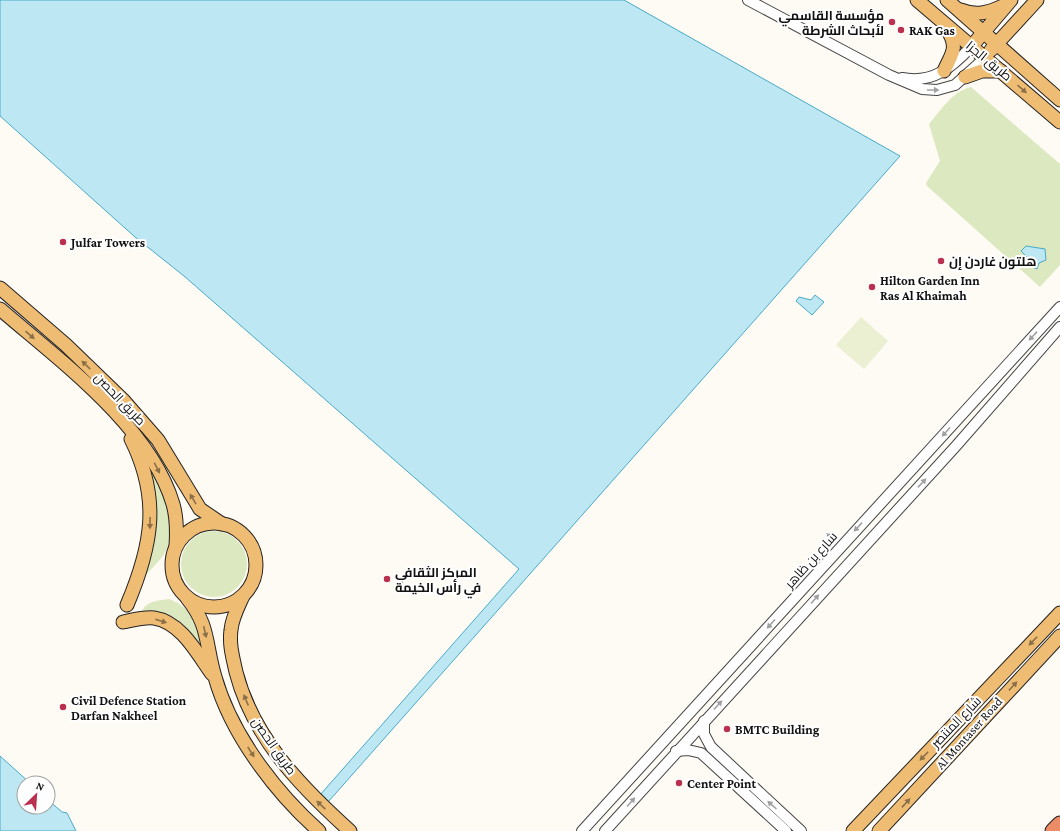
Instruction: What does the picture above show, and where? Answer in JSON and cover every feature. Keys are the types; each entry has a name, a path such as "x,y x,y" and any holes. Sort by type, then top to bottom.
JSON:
{"highway":[{"path":"1053,831 1060,824"}],"main road":[{"name":"طريق الجزا","path":"917,0 1060,122"},
{"path":"985,58 1037,0"},
{"path":"950,3 970,13 983,13 1010,2"},
{"path":"971,47 1010,2"},
{"name":"طريق الجزا","path":"950,3 1060,100"},
{"path":"1023,16 1012,42 1015,53 1026,69"},
{"path":"944,24 954,44 953,52 944,71"},
{"path":"965,77 982,71 1001,71"},
{"name":"طريق الحصن","path":"0,288 66,345 124,401 158,440 200,509 222,524"},
{"name":"طريق الحصن","path":"0,309 112,409 142,444 165,484 173,504 177,524 176,546"},
{"path":"112,409 127,430 138,453 146,478 150,503 150,528 146,554 127,605"},
{"path":"208,523 222,524 242,533 251,545 256,558 256,572 251,585 243,596 232,604 219,607 205,606 187,598 176,585 172,575 171,565 176,546 184,535 195,527 208,523"},
{"name":"طريق الحصن","path":"243,596 235,612 232,624 230,648 240,687 254,720 291,772 318,802 350,831"},
{"name":"طريق الحصن","path":"187,598 202,619 215,677 235,723 263,769 281,793 319,831"},
{"name":"شارع المنتصر","path":"853,831 1060,613"},
{"path":"123,622 152,618 165,621 181,634 215,677"},
{"name":"Al Montaser Road","path":"879,831 1060,636"}],"street":[{"path":"748,0 889,75 922,89 937,90 951,87 965,77 985,58"},
{"path":"889,75 907,79 920,79 944,71 971,47"},
{"path":"944,71 951,87"},
{"name":"شارع بن ظاهر","path":"582,831 1059,309"},
{"path":"1034,356 1041,344 1060,322"},
{"path":"605,831 988,411 1060,327"},
{"path":"909,497 902,491 903,487 926,453"},
{"path":"704,721 704,734 711,747 801,831"},
{"path":"700,754 703,747 711,747"},
{"path":"676,752 688,750 700,754 786,831"},
{"path":"616,818 607,822 602,817 623,787"}],"green space":[{"path":"971,87 1060,164 1060,265 1040,287 927,186 926,183 940,161 929,124 953,97 959,92"},
{"path":"861,317 888,341 864,369 836,345"},
{"path":"146,462 163,494 170,518 171,530 169,542 164,554 144,577"},
{"path":"214,531 227,533 242,546 245,551 247,564 245,577 232,592 227,595 214,597 201,595 186,582 183,577 181,564 183,551 196,536 201,533"},
{"path":"169,599 183,606 193,617 198,630 199,645 181,625 168,615 152,611 142,612 149,603"}],"water":[{"path":"0,0 624,0 900,156 328,802 320,795 519,569 184,276 135,237 0,116"},
{"path":"1026,246 1045,249 1046,260 1039,263 1037,269 1030,266 1026,256 1021,251"},
{"path":"815,295 824,302 812,315 796,301 799,297 811,300"},
{"path":"0,756 21,775 16,775 16,815 56,815 56,807 62,812 67,813 76,831 0,831"}],"place":[{"name":"مؤسسة القاسمي لأبحاث الشرطة","path":"892,22"},
{"name":"RAK Gas","path":"901,30"},
{"name":"Julfar Towers","path":"63,242"},
{"name":"هلتون غاردن إن","path":"941,261"},
{"name":"Hilton Garden Inn Ras Al Khaimah","path":"872,287"},
{"name":"المركز الثقافي في رأس الخيمة","path":"387,579"},
{"name":"Civil Defence Station Darfan Nakheel","path":"63,707"},
{"name":"BMTC Building","path":"727,729"},
{"name":"Center Point","path":"679,783"}]}
